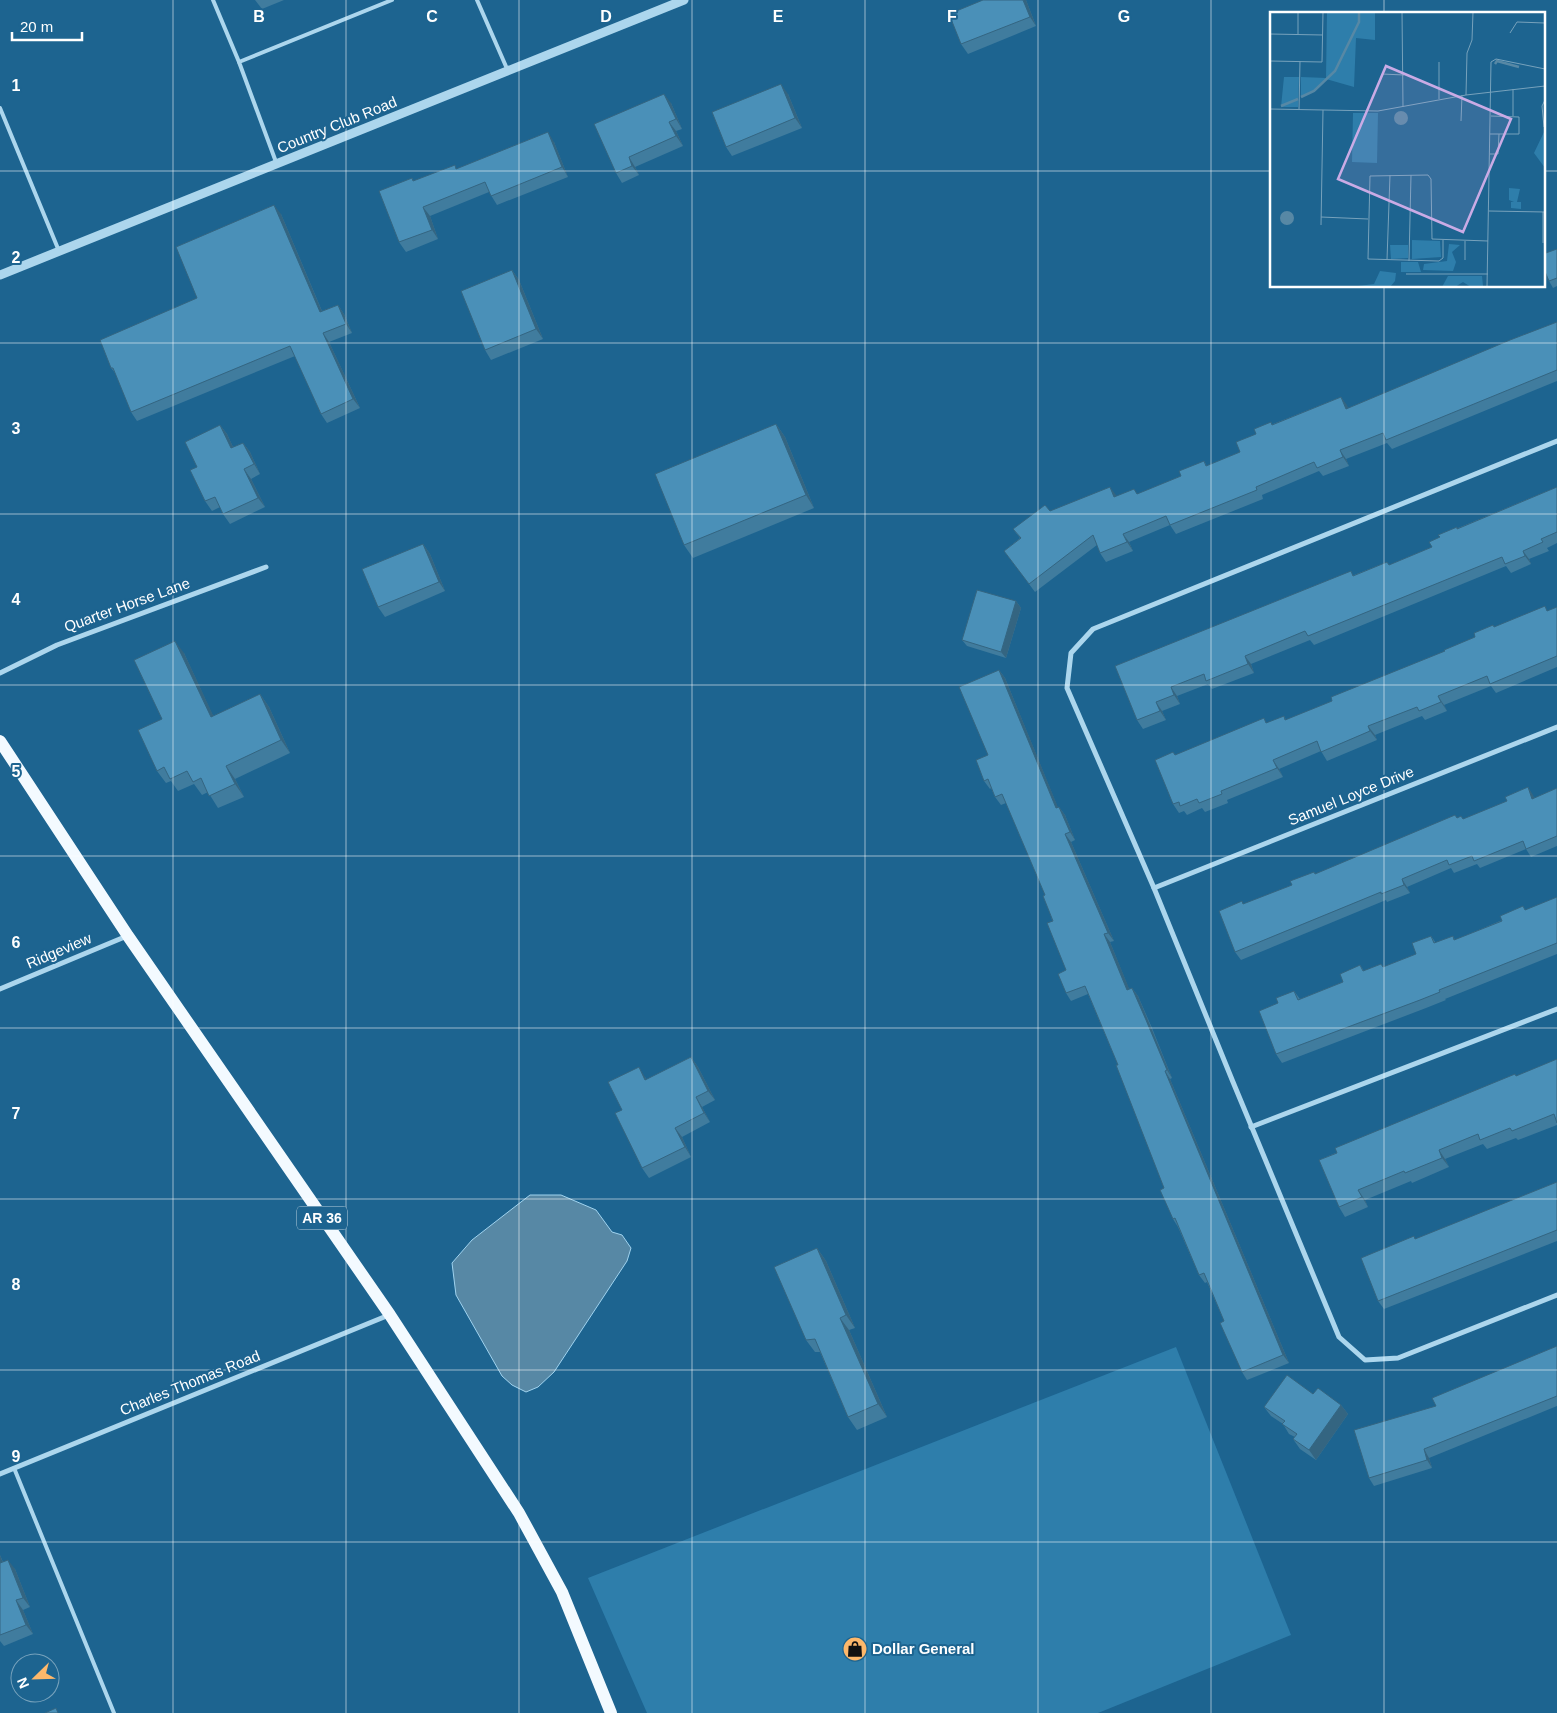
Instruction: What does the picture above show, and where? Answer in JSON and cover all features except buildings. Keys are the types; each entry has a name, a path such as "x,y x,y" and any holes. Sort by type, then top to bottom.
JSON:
{"main road":[{"name":"AR 36","path":"0,741 128,936 390,1315 522,1519 562,1592 611,1713"}],"street":[{"name":"Country Club Road","path":"0,275 684,0"},
{"path":"1557,441 1093,629 1071,653 1067,688 1154,888 1339,1337 1365,1360 1398,1358 1557,1295"},
{"name":"Quarter Horse Lane","path":"0,673 57,645 266,567"},
{"name":"Samuel Loyce Drive","path":"1154,888 1557,727"},
{"name":"Ridgeview","path":"0,989 128,936"},
{"path":"1251,1127 1557,1010"},
{"name":"Charles Thomas Road","path":"0,1474 390,1315"}],"lane":[{"path":"213,0 239,62 276,164"},
{"path":"239,62 392,0"},
{"path":"477,0 508,71"},
{"path":"0,108 59,252"},
{"path":"14,1468 114,1713"}],"shaded area":[{"path":"530,1195 561,1195 596,1210 612,1232 622,1235 631,1248 627,1261 554,1372 538,1387 526,1392 512,1385 502,1376 456,1295 452,1263 472,1240"},
{"path":"1176,1347 1291,1635 1098,1713 647,1713 588,1578"}],"place":[{"name":"Dollar General","path":"855,1649"}]}
